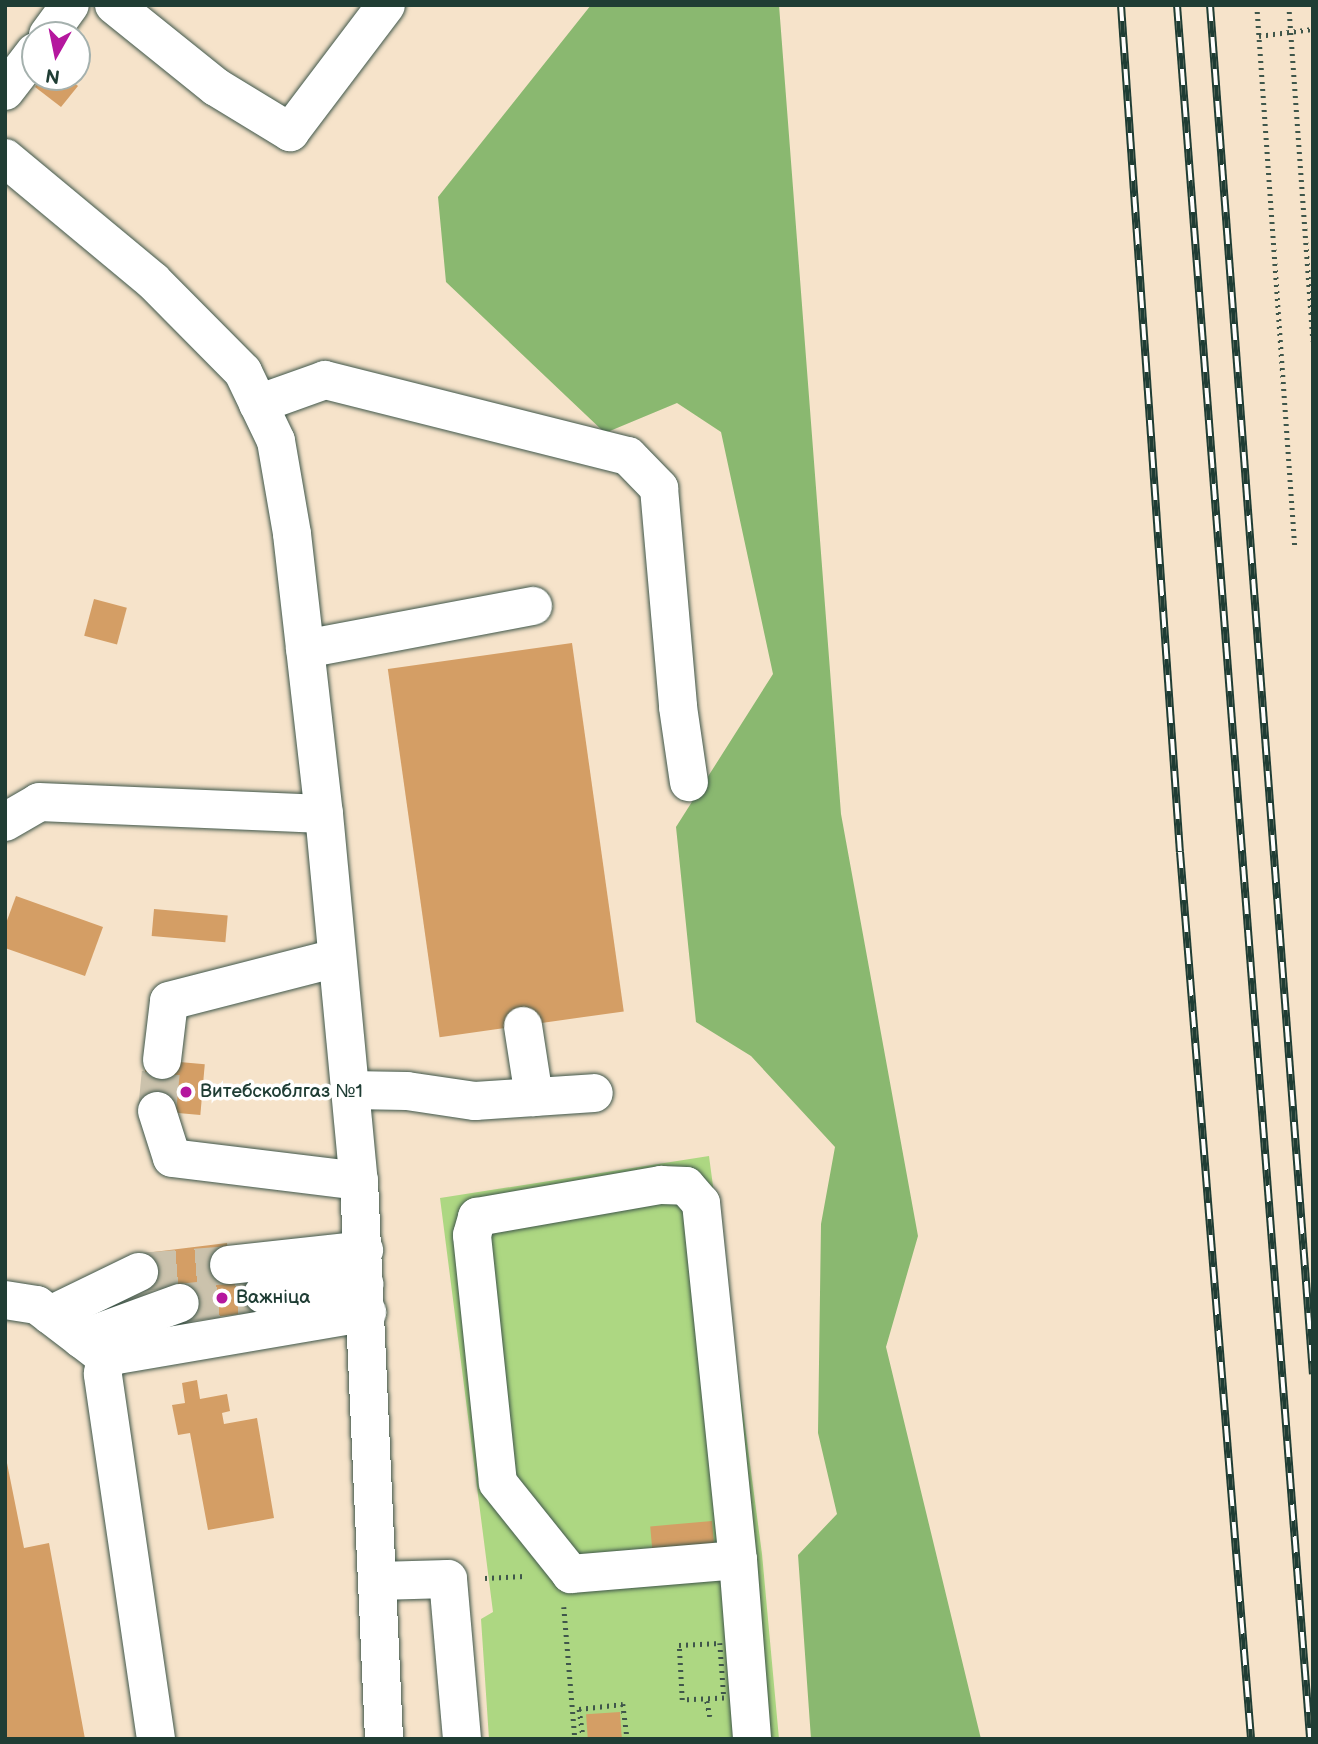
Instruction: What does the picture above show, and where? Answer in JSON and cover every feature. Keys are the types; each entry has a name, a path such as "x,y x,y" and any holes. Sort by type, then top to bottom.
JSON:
{"lane":[{"path":"58,21 70,5"},
{"path":"114,5 216,87 290,132 386,5"},
{"path":"5,91 21,70"},
{"path":"5,158 153,282 243,372 276,441 305,649 324,814 359,1181 384,1739"},
{"path":"258,404 325,380 628,456 659,488 678,707 689,782"},
{"path":"305,649 533,606"},
{"path":"5,822 39,802 324,814"},
{"path":"162,1060 169,1001 336,958"},
{"path":"523,1026 534,1097"},
{"path":"350,1090 407,1091 475,1101 594,1093"},
{"path":"157,1111 172,1158 359,1181"},
{"path":"737,1560 566,1574 498,1483 472,1235 477,1217 661,1185 686,1186 701,1203 737,1560 752,1739"},
{"path":"229,1265 365,1282"},
{"path":"50,1315 139,1272"},
{"path":"264,1294 365,1282"},
{"path":"93,1348 365,1282"},
{"path":"5,1300 37,1305 93,1348 103,1374 156,1739"},
{"path":"93,1348 180,1303"},
{"path":"378,1581 448,1579 462,1739"}],"path":[{"path":"1256,5 1295,547"},
{"path":"1289,5 1313,341"},
{"path":"1259,36 1313,29"},
{"path":"448,1579 566,1574 575,1739"},
{"path":"720,1643 724,1698 682,1700 679,1645 720,1643"},
{"path":"583,1739 579,1709 623,1704 627,1739"}],"green space":[{"path":"591,5 779,5 841,814 918,1236 886,1347 981,1739 811,1739 798,1555 837,1514 818,1433 821,1224 835,1147 751,1056 696,1022 676,827 773,674 721,432 677,403 605,433 446,282 438,197"},
{"path":"709,1156 762,1554 779,1739 489,1739 481,1619 493,1612 440,1198"}],"building":[{"path":"40,91 74,91 61,107"},
{"path":"94,599 127,608 117,645 84,636"},
{"path":"572,643 624,1011 440,1037 388,669"},
{"path":"16,896 103,927 85,976 5,948 5,926"},
{"path":"154,909 228,915 225,942 152,936"},
{"path":"146,1059 205,1064 200,1115 142,1110"},
{"path":"227,1243 231,1279 262,1276 265,1311 182,1321 178,1286 141,1290 137,1254"},
{"path":"197,1380 200,1399 227,1394 230,1411 222,1413 224,1424 257,1418 274,1518 208,1530 190,1433 178,1435 172,1405 185,1403 182,1383"},
{"path":"5,1453 24,1548 49,1543 85,1739 5,1739"},
{"path":"712,1521 714,1543 652,1548 650,1526"},
{"path":"620,1712 622,1739 588,1739 586,1714"}],"tunnel":[{"path":"157,1111 162,1060"},
{"path":"139,1272 229,1265"},
{"path":"180,1303 263,1294"}],"railway":[{"path":"1121,5 1180,852 1251,1739"},
{"path":"1177,5 1310,1739"},
{"path":"1210,5 1313,1374"}],"place":[{"name":"Витебскоблгаз №1","path":"186,1092"},
{"name":"Важніца","path":"222,1298"}]}
